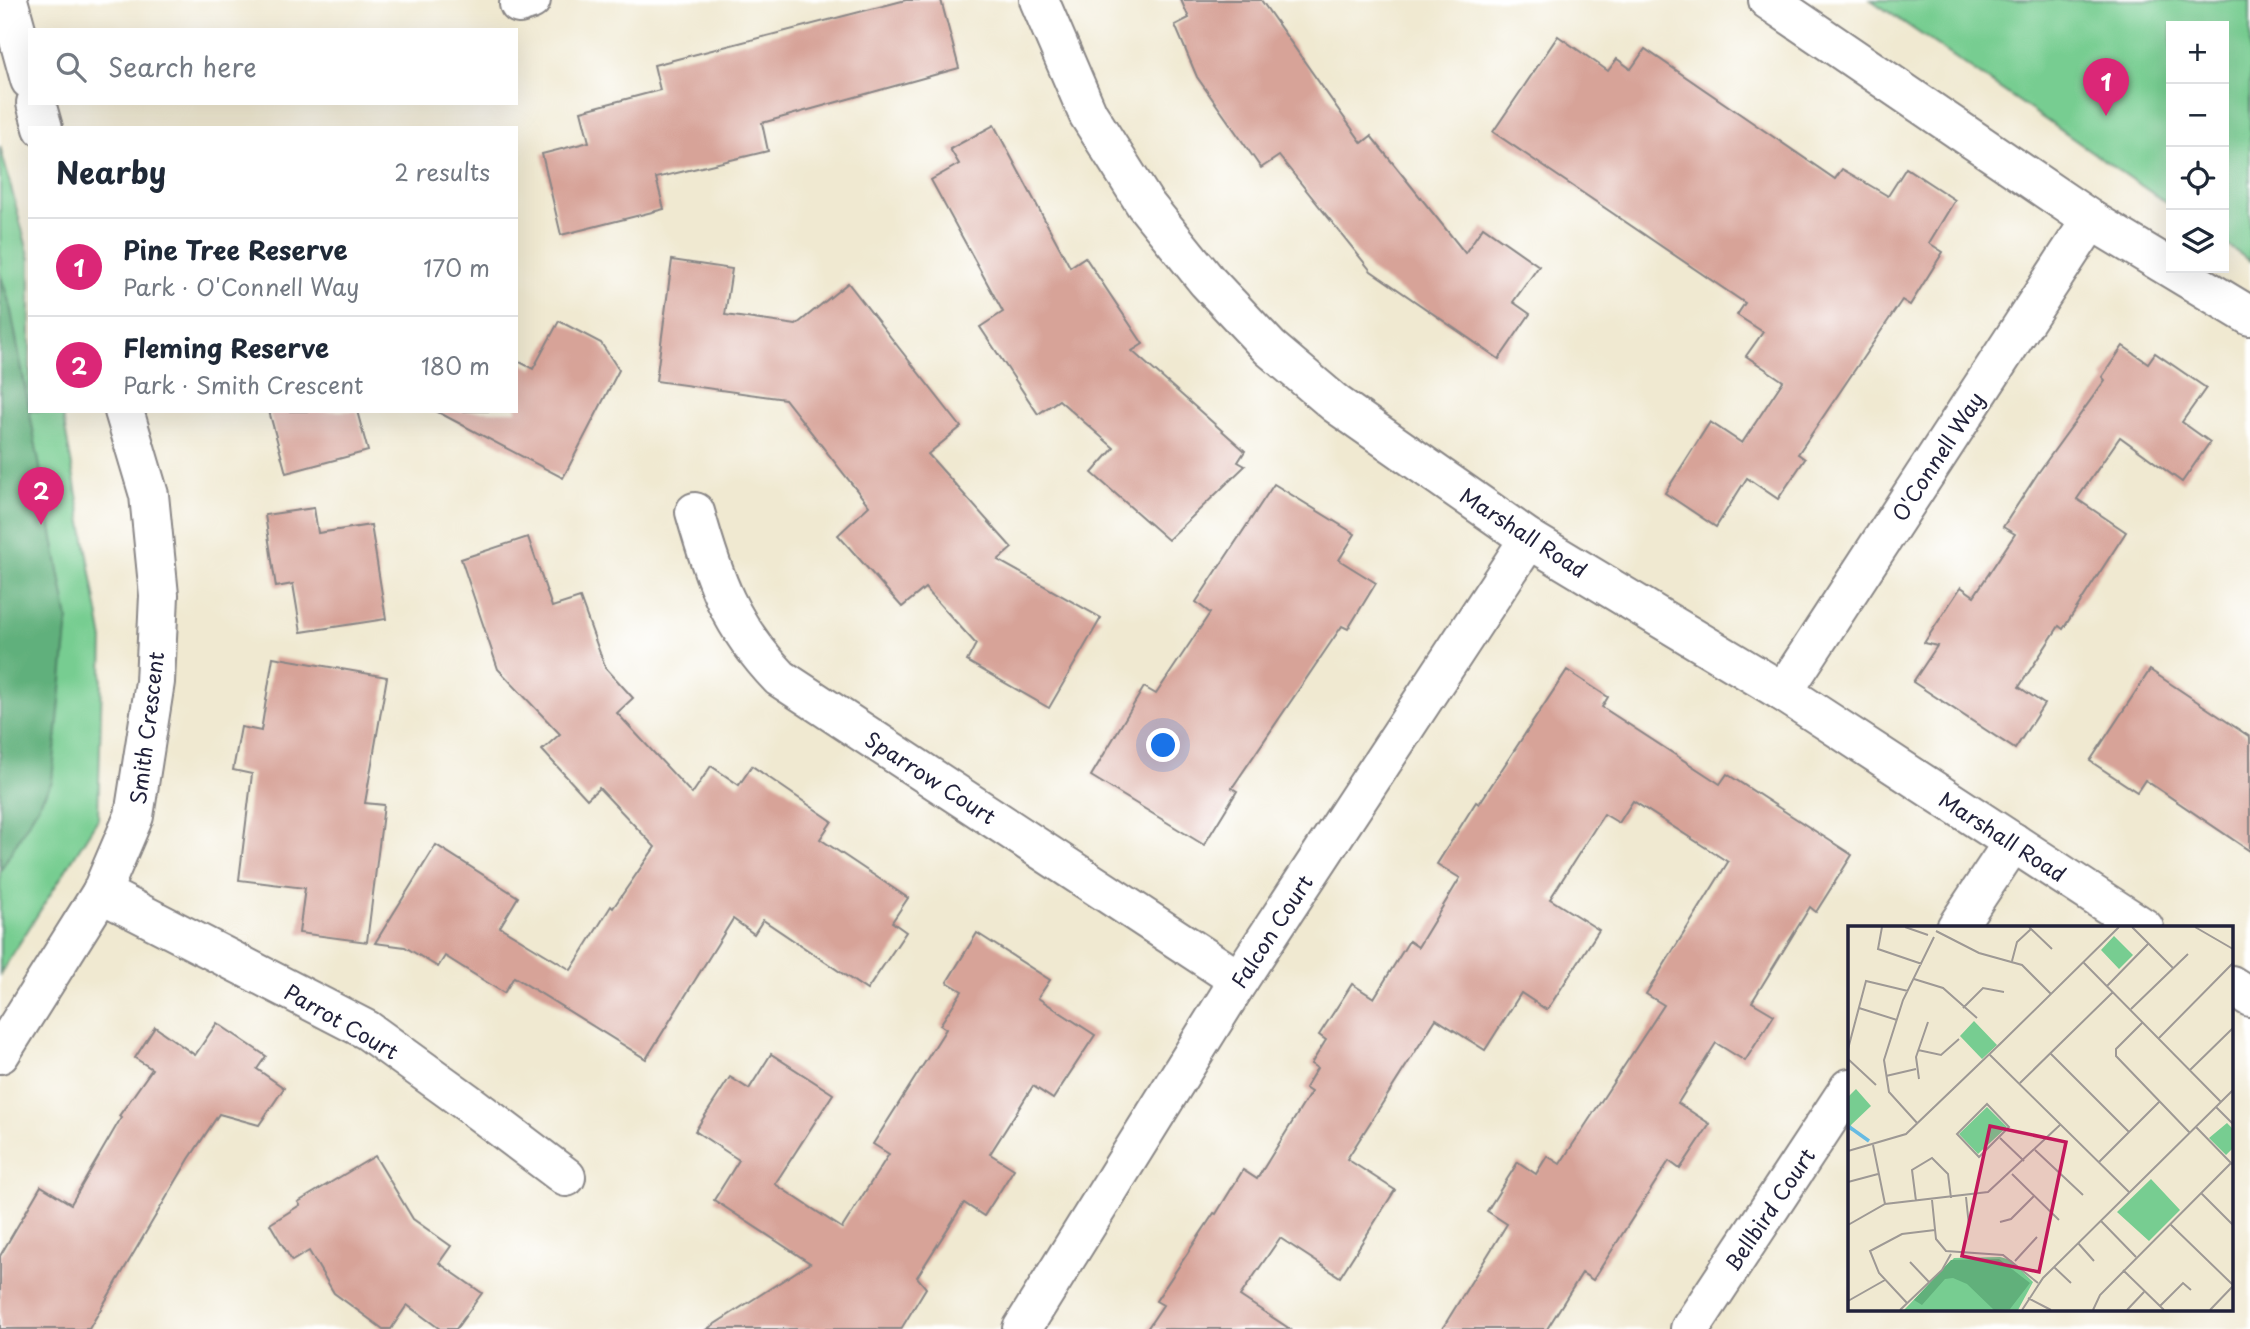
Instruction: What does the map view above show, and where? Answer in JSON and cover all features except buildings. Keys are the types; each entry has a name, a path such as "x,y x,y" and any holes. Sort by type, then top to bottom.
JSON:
{"street":[{"path":"8,0 28,73"},
{"name":"Marshall Road","path":"1039,0 1088,114 1145,204 1207,281 1270,348 1336,404 1528,539 1783,692 2141,926"},
{"path":"1768,0 2091,220 2250,316"},
{"path":"37,105 42,126"},
{"name":"O'Connell Way","path":"1783,692 2091,220"},
{"name":"Smith Crescent","path":"0,1054 101,893 134,816 155,682 159,595 149,495 125,413"},
{"name":"Sparrow Court","path":"695,512 713,574 728,608 743,634 780,678 1239,980"},
{"name":"Falcon Court","path":"1023,1329 1239,980 1528,539"},
{"path":"1956,926 2013,842"},
{"name":"Parrot Court","path":"101,893 367,1030 566,1177"},
{"path":"2232,986 2250,998"},
{"name":"Bellbird Court","path":"1690,1329 1848,1090"}],"green space":[{"path":"1871,0 2250,0 2250,261 2229,246 2229,21 2166,21 2166,203"},
{"path":"0,146 28,251 28,413 62,413 103,640 98,819 0,974"},
{"path":"0,273 10,305 68,619 52,782 0,871"}],"place":[{"name":"Pine Tree Reserve","path":"2106,116"},
{"name":"Fleming Reserve","path":"41,525"}]}
